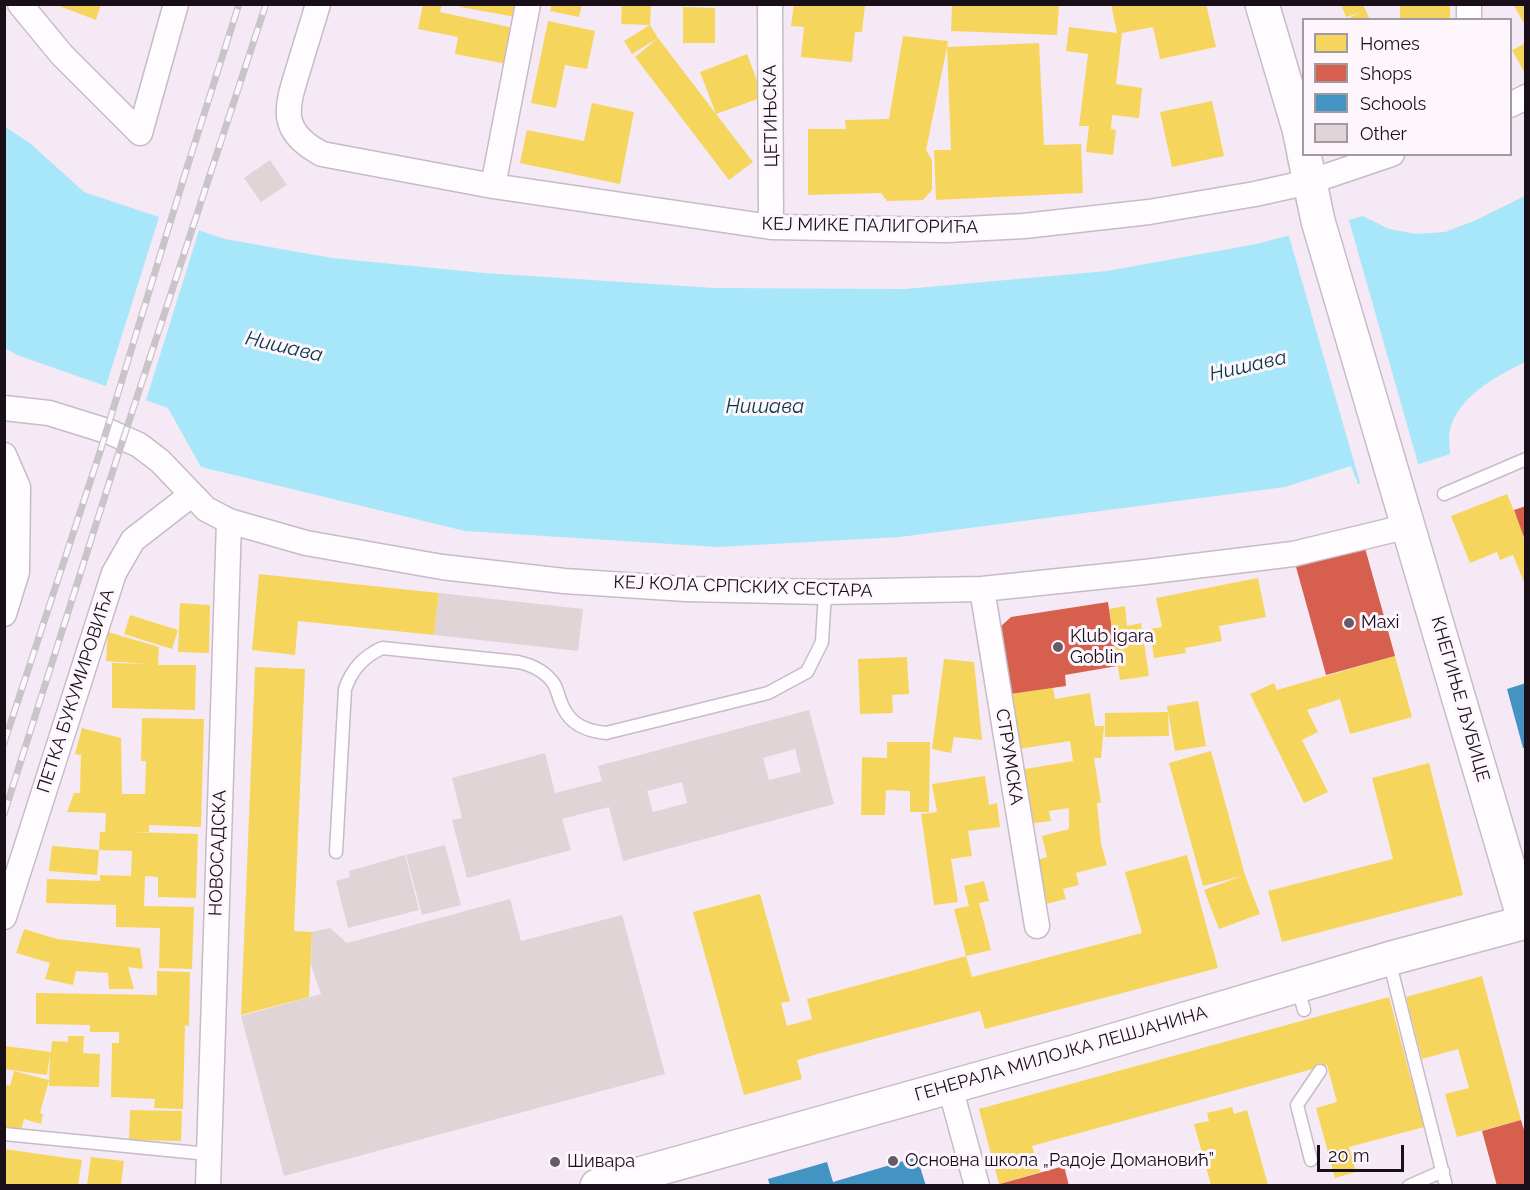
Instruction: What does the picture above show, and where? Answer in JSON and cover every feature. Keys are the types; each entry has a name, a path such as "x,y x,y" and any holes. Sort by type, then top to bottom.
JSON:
{"main road":[{"name":"КНЕГИЊЕ ЉУБИЦЕ","path":"1262,4 1302,146"},
{"name":"КНЕГИЊЕ ЉУБИЦЕ","path":"1305,163 1318,221 1525,922"},
{"name":"ГЕНЕРАЛА МИЛОЈКА ЛЕШЈАНИНА","path":"597,1185 1074,1052 1300,998 1388,958 1525,922"}],"street":[{"path":"20,4 62,55 140,133 176,4"},
{"name":"КЕЈ МИКЕ ПАЛИГОРИЋА","path":"318,4 287,106 289,122 296,135 307,146 322,154 493,186 771,227 947,230 1024,226 1149,212 1255,194 1305,163 1373,156"},
{"path":"493,186 528,4"},
{"name":"ЦЕТИЊСКА","path":"770,4 771,227"},
{"path":"1512,104 1526,98"},
{"name":"КЕЈ КОЛА СРПСКИХ СЕСТАРА","path":"4,408 49,413 110,432 139,445 154,456 206,509 229,521 306,543 442,567 564,581 686,589 825,592 982,589 1293,554 1409,526"},
{"path":"4,455 18,486 18,497 17,572 4,614"},
{"name":"ПЕТКА БУКУМИРОВИЋА","path":"4,917 114,573 133,540 191,495"},
{"name":"НОВОСАДСКА","path":"208,1185 229,521"},
{"name":"СТРУМСКА","path":"982,589 1037,926"},
{"path":"950,1087 977,1185"}],"lane":[{"path":"1444,494 1526,459"},
{"path":"336,852 345,689 357,666 373,652 382,648 530,665 540,670 554,685 571,720 593,732 606,733 768,693 807,672 822,642 825,592"},
{"path":"1388,958 1446,1185"},
{"path":"1311,1160 1297,1105 1320,1071"},
{"path":"4,1134 208,1154"},
{"path":"1409,1185 1443,1171"}],"water":[{"name":"Нишава","path":"4,126 31,144 84,192 225,239 332,258 484,273 715,288 905,289 1107,271 1256,244 1363,216 1389,229 1416,234 1445,232 1474,221 1525,196 1525,362 1491,381 1461,407 1450,430 1450,454 1358,484 1351,466 1285,487 900,537 718,547 465,531 201,467 168,408 17,355 5,348"}],"pier":[{"path":"160,214 200,227 145,403 105,389"},
{"path":"1348,217 1419,467 1361,486 1288,233"}],"building: Homes":[{"path":"54,4 101,4 96,20"},
{"path":"423,4 442,4 440,12 514,28 507,64 455,54 458,37 418,29"},
{"path":"461,4 518,4 516,17 460,7"},
{"path":"552,4 582,4 579,17 550,11"},
{"path":"622,4 651,4 650,25 621,24"},
{"path":"794,4 865,5 862,32 855,32 852,62 801,57 804,27 791,26"},
{"path":"952,4 1059,4 1057,35 951,31"},
{"path":"1111,4 1206,4 1216,47 1160,59 1153,27 1122,33 1116,84 1142,88 1139,118 1112,115 1111,129 1116,130 1113,155 1086,152 1089,126 1079,126 1088,54 1066,51 1069,27 1117,33"},
{"path":"1341,4 1363,4 1369,18 1349,18 1359,13 1346,17"},
{"path":"1400,4 1450,4 1450,18 1400,18"},
{"path":"1513,4 1526,4 1526,26 1521,18"},
{"path":"683,7 715,8 715,43 683,43"},
{"path":"548,21 595,31 587,69 565,65 556,108 531,103"},
{"path":"650,25 658,38 632,54 624,41"},
{"path":"903,36 948,41 926,150 932,160 932,190 923,200 887,201 881,193 808,195 808,129 846,129 845,120 889,119"},
{"path":"658,38 753,162 729,180 635,57"},
{"path":"1039,43 1044,145 1081,144 1083,193 936,200 934,150 951,150 947,47"},
{"path":"1526,43 1526,75 1512,50"},
{"path":"747,54 763,97 716,114 700,72"},
{"path":"1212,101 1224,156 1172,167 1160,112"},
{"path":"592,103 634,112 620,184 520,163 527,130 584,141"},
{"path":"1507,494 1526,540 1526,587 1513,555 1500,560 1497,552 1470,563 1451,516"},
{"path":"259,574 439,593 434,635 298,621 295,655 252,650"},
{"path":"1258,578 1266,617 1219,626 1222,641 1185,648 1186,653 1154,658 1150,629 1162,627 1156,598"},
{"path":"180,603 210,605 209,653 178,652"},
{"path":"1125,606 1127,626 1141,623 1149,676 1120,680 1109,609"},
{"path":"130,615 178,630 172,649 124,634"},
{"path":"108,632 159,647 158,665 196,665 195,710 112,708 112,663 147,664 106,661"},
{"path":"1395,656 1412,717 1350,734 1340,699 1307,710 1318,732 1302,740 1328,792 1304,803 1250,694 1274,683 1277,690"},
{"path":"907,657 909,694 892,695 893,713 860,714 858,659"},
{"path":"944,659 974,662 982,740 954,737 951,753 932,749"},
{"path":"255,667 305,669 294,931 312,932 309,997 241,1015"},
{"path":"1053,687 1055,699 1090,693 1095,726 1104,726 1101,758 1094,758 1101,803 1097,803 1101,844 1107,865 1076,873 1079,885 1063,889 1066,899 1046,904 1034,861 1047,857 1042,836 1069,829 1069,808 1049,811 1051,821 1028,824 1019,770 1073,761 1070,741 1019,749 1010,694"},
{"path":"1198,701 1206,746 1175,751 1167,706"},
{"path":"1168,712 1169,736 1105,737 1105,713"},
{"path":"142,718 204,719 201,827 149,825 149,832 130,832 198,834 196,898 158,897 158,877 145,876 144,906 194,907 192,969 159,968 160,928 116,927 116,905 46,903 47,879 100,881 100,875 131,876 132,851 99,850 100,832 105,832 106,813 67,812 74,793 80,793 81,755 75,754 82,728 121,738 122,794 145,794 146,761 141,761"},
{"path":"887,742 930,742 929,812 910,812 910,791 886,790 885,815 861,815 862,757 887,758"},
{"path":"1211,751 1245,875 1260,914 1219,929 1204,890 1242,876 1203,886 1169,763"},
{"path":"1429,763 1463,895 1282,942 1268,891 1393,859 1372,778"},
{"path":"985,776 989,805 997,803 1000,827 968,831 972,856 951,859 958,902 934,905 921,814 937,812 932,784"},
{"path":"52,846 99,850 97,875 49,871"},
{"path":"1187,855 1218,968 985,1029 980,1011 821,1053 797,1060 802,1079 744,1095 693,912 760,894 790,1001 781,1003 787,1026 812,1019 807,999 966,956 972,977 1142,933 1125,872"},
{"path":"984,881 989,901 979,903 991,950 966,956 954,909 969,906 964,886"},
{"path":"24,929 57,939 140,948 143,969 128,967 134,989 109,989 108,973 76,971 73,985 45,979 50,963 16,953"},
{"path":"157,971 190,972 189,1026 185,1025 183,1109 154,1108 155,1099 111,1097 112,1043 119,1043 119,1032 90,1032 90,1025 36,1024 36,993 157,995"},
{"path":"1482,976 1521,1120 1457,1137 1445,1094 1469,1088 1458,1049 1422,1059 1406,997"},
{"path":"1389,997 1424,1127 1349,1147 1356,1172 1335,1178 1316,1108 1337,1102 1327,1065 1032,1146 1040,1172 999,1184 979,1109"},
{"path":"68,1036 84,1036 83,1053 100,1054 99,1087 49,1086 50,1054 47,1075 5,1069 5,1046 51,1052 52,1041 68,1042"},
{"path":"14,1071 49,1080 40,1113 43,1114 41,1124 24,1119 21,1130 4,1126 4,1084 10,1086"},
{"path":"1232,1107 1234,1114 1247,1110 1268,1185 1211,1185 1194,1124 1209,1121 1207,1113"},
{"path":"130,1110 182,1111 181,1141 129,1140"},
{"path":"4,1149 82,1160 78,1185 4,1185"},
{"path":"91,1157 124,1161 121,1185 87,1185"}],"building: Shops":[{"path":"1526,506 1526,540 1525,540 1514,510"},
{"name":"Maxi","path":"1365,548 1395,656 1326,675 1296,567"},
{"name":"Klub igara Goblin","path":"1108,602 1117,666 1065,675 1066,686 1010,694 999,628 1011,617"},
{"path":"1521,1120 1526,1136 1526,1186 1497,1186 1482,1131"},
{"path":"1064,1166 1069,1186 996,1186 996,1185"}],"building: Schools":[{"path":"1526,683 1526,748 1523,748 1507,689"},
{"path":"917,1157 926,1186 770,1186 768,1179 827,1162 833,1182"}],"building: Other":[{"path":"270,160 287,185 261,202 244,178"},
{"path":"439,593 583,609 578,651 434,635"},
{"path":"809,710 834,804 623,861 609,807 562,819 571,850 467,878 452,820 462,818 452,778 545,753 555,793 602,781 598,766","holes":["795,749 801,772 769,780 763,758","682,782 687,803 653,812 647,791"]},
{"path":"445,845 461,905 422,915 406,855"},
{"path":"405,855 419,910 348,928 336,881 350,877 349,871"},
{"path":"510,899 521,941 622,915 665,1074 284,1176 241,1016 321,994 311,965 312,932 330,928 347,943"}],"railway":[{"path":"4,743 100,452 239,4"},
{"path":"4,814 117,458 266,4"}],"place":[{"name":"Maxi","path":"1349,623"},
{"name":"Klub igara Goblin","path":"1058,647"},
{"name":"Основна школа „Радоје Домановић”","path":"893,1161"},
{"name":"Шивара","path":"555,1162"}]}
